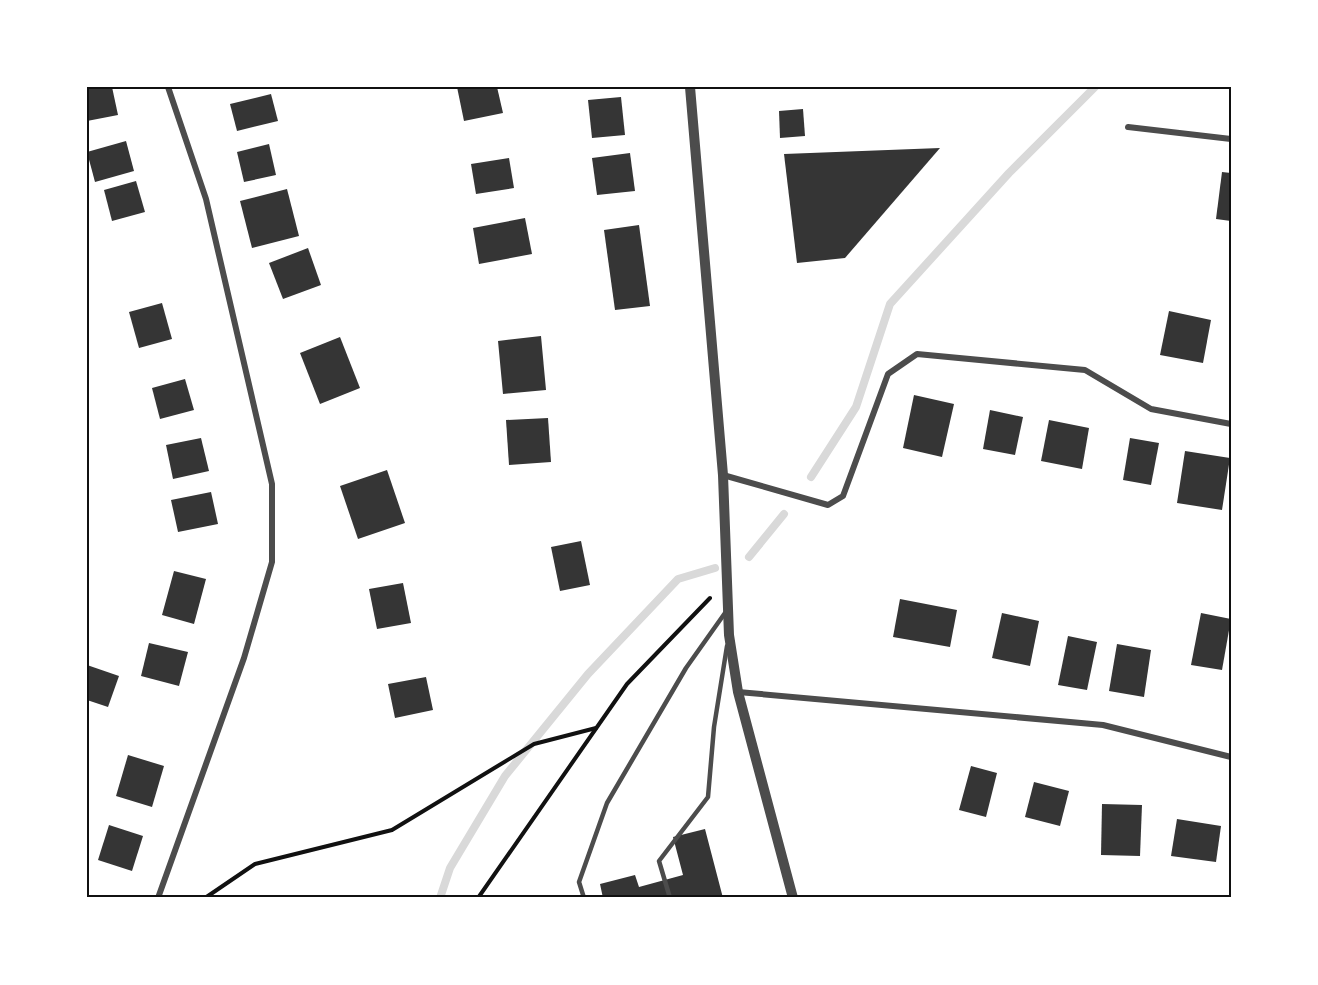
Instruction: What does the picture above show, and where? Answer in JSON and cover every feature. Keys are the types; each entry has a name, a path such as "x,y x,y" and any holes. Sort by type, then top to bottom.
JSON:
{"street":[{"path":"159,898 244,658 272,562 272,484 206,199 168,87"},
{"path":"690,87 723,475 729,635 738,692 794,898"},
{"path":"1128,128 1231,139"},
{"path":"723,475 828,505 843,496 888,374 917,354 1085,370 1151,409 1231,424"},
{"path":"738,692 1103,725 1231,757"}],"lane":[{"path":"584,898 579,882 607,803 686,669 727,611"},
{"path":"670,898 658,861 708,797 714,727 729,635"}],"path":[{"path":"478,898 627,684 687,619 726,583"},
{"path":"205,898 255,864 392,830 534,744 596,728"}],"building":[{"path":"87,87 112,87 118,115 87,121"},
{"path":"457,87 497,87 503,113 464,121"},
{"path":"271,94 278,121 237,131 230,104"},
{"path":"621,97 625,135 592,138 588,100"},
{"path":"803,109 805,136 780,138 779,111"},
{"path":"126,141 134,171 95,182 87,152"},
{"path":"269,144 276,175 244,182 237,152"},
{"path":"940,148 845,258 797,263 784,154"},
{"path":"630,153 635,191 597,195 592,158"},
{"path":"509,158 514,188 476,194 471,164"},
{"path":"1222,172 1231,173 1231,221 1216,219"},
{"path":"136,181 145,212 112,221 104,190"},
{"path":"287,189 299,236 252,248 240,201"},
{"path":"525,218 532,254 479,264 473,228"},
{"path":"639,225 650,306 615,310 604,230"},
{"path":"308,248 321,285 283,299 269,263"},
{"path":"162,303 172,339 139,348 129,312"},
{"path":"1169,311 1211,320 1203,363 1160,355"},
{"path":"541,336 546,390 503,394 498,341"},
{"path":"340,337 360,388 320,404 300,353"},
{"path":"185,379 194,410 160,419 152,388"},
{"path":"914,395 954,404 942,457 903,448"},
{"path":"990,410 1023,417 1015,455 983,449"},
{"path":"548,418 551,462 509,465 506,420"},
{"path":"1049,420 1089,428 1082,469 1041,461"},
{"path":"201,438 209,471 173,479 166,445"},
{"path":"1130,438 1159,443 1151,485 1123,480"},
{"path":"1185,451 1230,458 1222,510 1177,503"},
{"path":"387,470 405,523 358,539 340,486"},
{"path":"211,492 218,524 178,532 171,500"},
{"path":"581,541 590,585 560,591 551,547"},
{"path":"174,571 206,579 194,624 162,615"},
{"path":"403,583 411,623 377,629 369,589"},
{"path":"900,599 957,610 950,647 893,637"},
{"path":"1002,613 1039,621 1030,666 992,658"},
{"path":"1201,613 1231,619 1222,670 1191,665"},
{"path":"1068,636 1097,642 1087,690 1058,685"},
{"path":"149,643 188,652 179,686 141,676"},
{"path":"1117,644 1151,650 1144,697 1109,691"},
{"path":"87,665 119,676 108,707 87,700"},
{"path":"426,677 433,710 395,718 388,684"},
{"path":"128,755 164,766 152,807 116,796"},
{"path":"971,766 997,773 986,817 959,810"},
{"path":"1034,782 1069,791 1060,826 1025,817"},
{"path":"1102,804 1142,805 1140,856 1101,855"},
{"path":"1177,819 1221,826 1216,862 1171,856"},
{"path":"109,825 143,836 132,871 98,860"},
{"path":"705,829 723,898 603,898 600,884 635,875 639,887 683,875 673,837"}],"waterway":[{"path":"811,477 856,407 890,304 1009,173 1095,87"},
{"path":"749,557 784,514"},
{"path":"440,898 450,868 505,776 588,674 678,579 715,568"}]}
